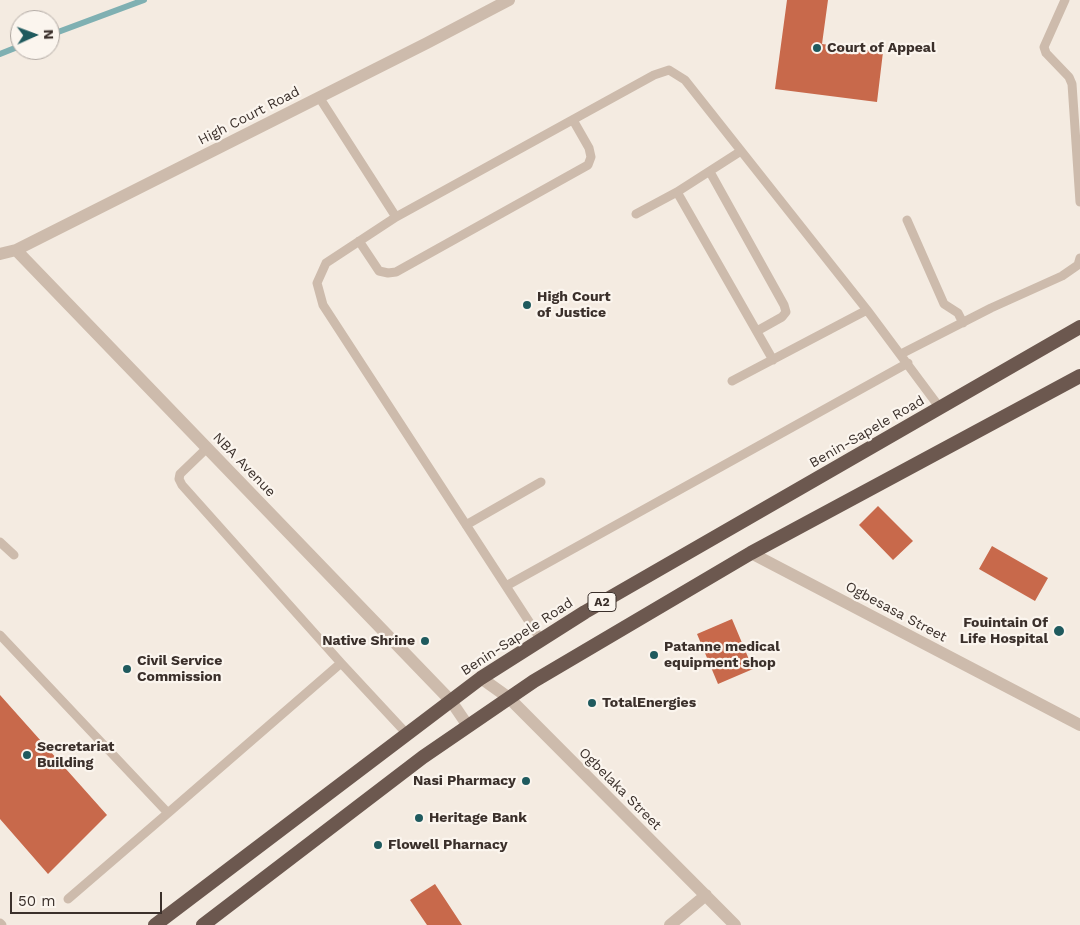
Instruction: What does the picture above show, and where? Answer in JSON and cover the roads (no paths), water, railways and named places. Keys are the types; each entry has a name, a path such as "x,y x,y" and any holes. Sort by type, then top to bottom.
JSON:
{"highway":[{"name":"Benin-Sapele Road","path":"155,925 481,678 585,612 1080,327"},
{"name":"A2","path":"203,925 400,775 508,698 551,671 751,554 1080,376"}],"street":[{"name":"High Court Road","path":"0,254 16,250 510,0"},
{"name":"NBA Avenue","path":"16,250 451,701 468,726"},
{"name":"Ogbesasa Street","path":"751,554 1080,725"},
{"name":"Ogbelaka Street","path":"481,678 508,698 734,925"},
{"path":"670,925 706,895"}],"lane":[{"path":"1065,0 1044,48 1046,53 1069,77 1072,84 1080,202"},
{"path":"541,640 323,304 317,283 326,263 396,217 654,75 669,70 685,80 867,310 940,408"},
{"path":"320,97 396,217"},
{"path":"359,241 379,271 396,272 588,164 591,157 589,148 573,120"},
{"path":"636,214 678,192 741,151"},
{"path":"710,172 784,305 786,312 782,317 758,332"},
{"path":"678,192 773,360"},
{"path":"907,220 944,304 958,313 963,323"},
{"path":"901,354 1062,276 1078,265 1080,258"},
{"path":"732,381 867,310"},
{"path":"506,586 908,363"},
{"path":"207,448 180,474 179,479 182,485 407,734"},
{"path":"466,525 541,482"},
{"path":"0,542 14,555"},
{"path":"0,635 168,813"},
{"path":"68,899 341,663"}],"waterway":[{"path":"60,31 144,0"},
{"path":"0,54 10,50"}],"place":[{"name":"Court of Appeal","path":"817,48"},
{"name":"High Court of Justice","path":"527,305"},
{"name":"Fouintain Of Life Hospital","path":"1059,631"},
{"name":"Native Shrine","path":"425,641"},
{"name":"Patanne medical equipment shop","path":"654,655"},
{"name":"Civil Service Commission","path":"127,669"},
{"name":"TotalEnergies","path":"592,703"},
{"name":"Secretariat Building","path":"27,755"},
{"name":"Nasi Pharmacy","path":"526,781"},
{"name":"Heritage Bank","path":"419,818"},
{"name":"Flowell Pharnacy","path":"378,845"}]}
